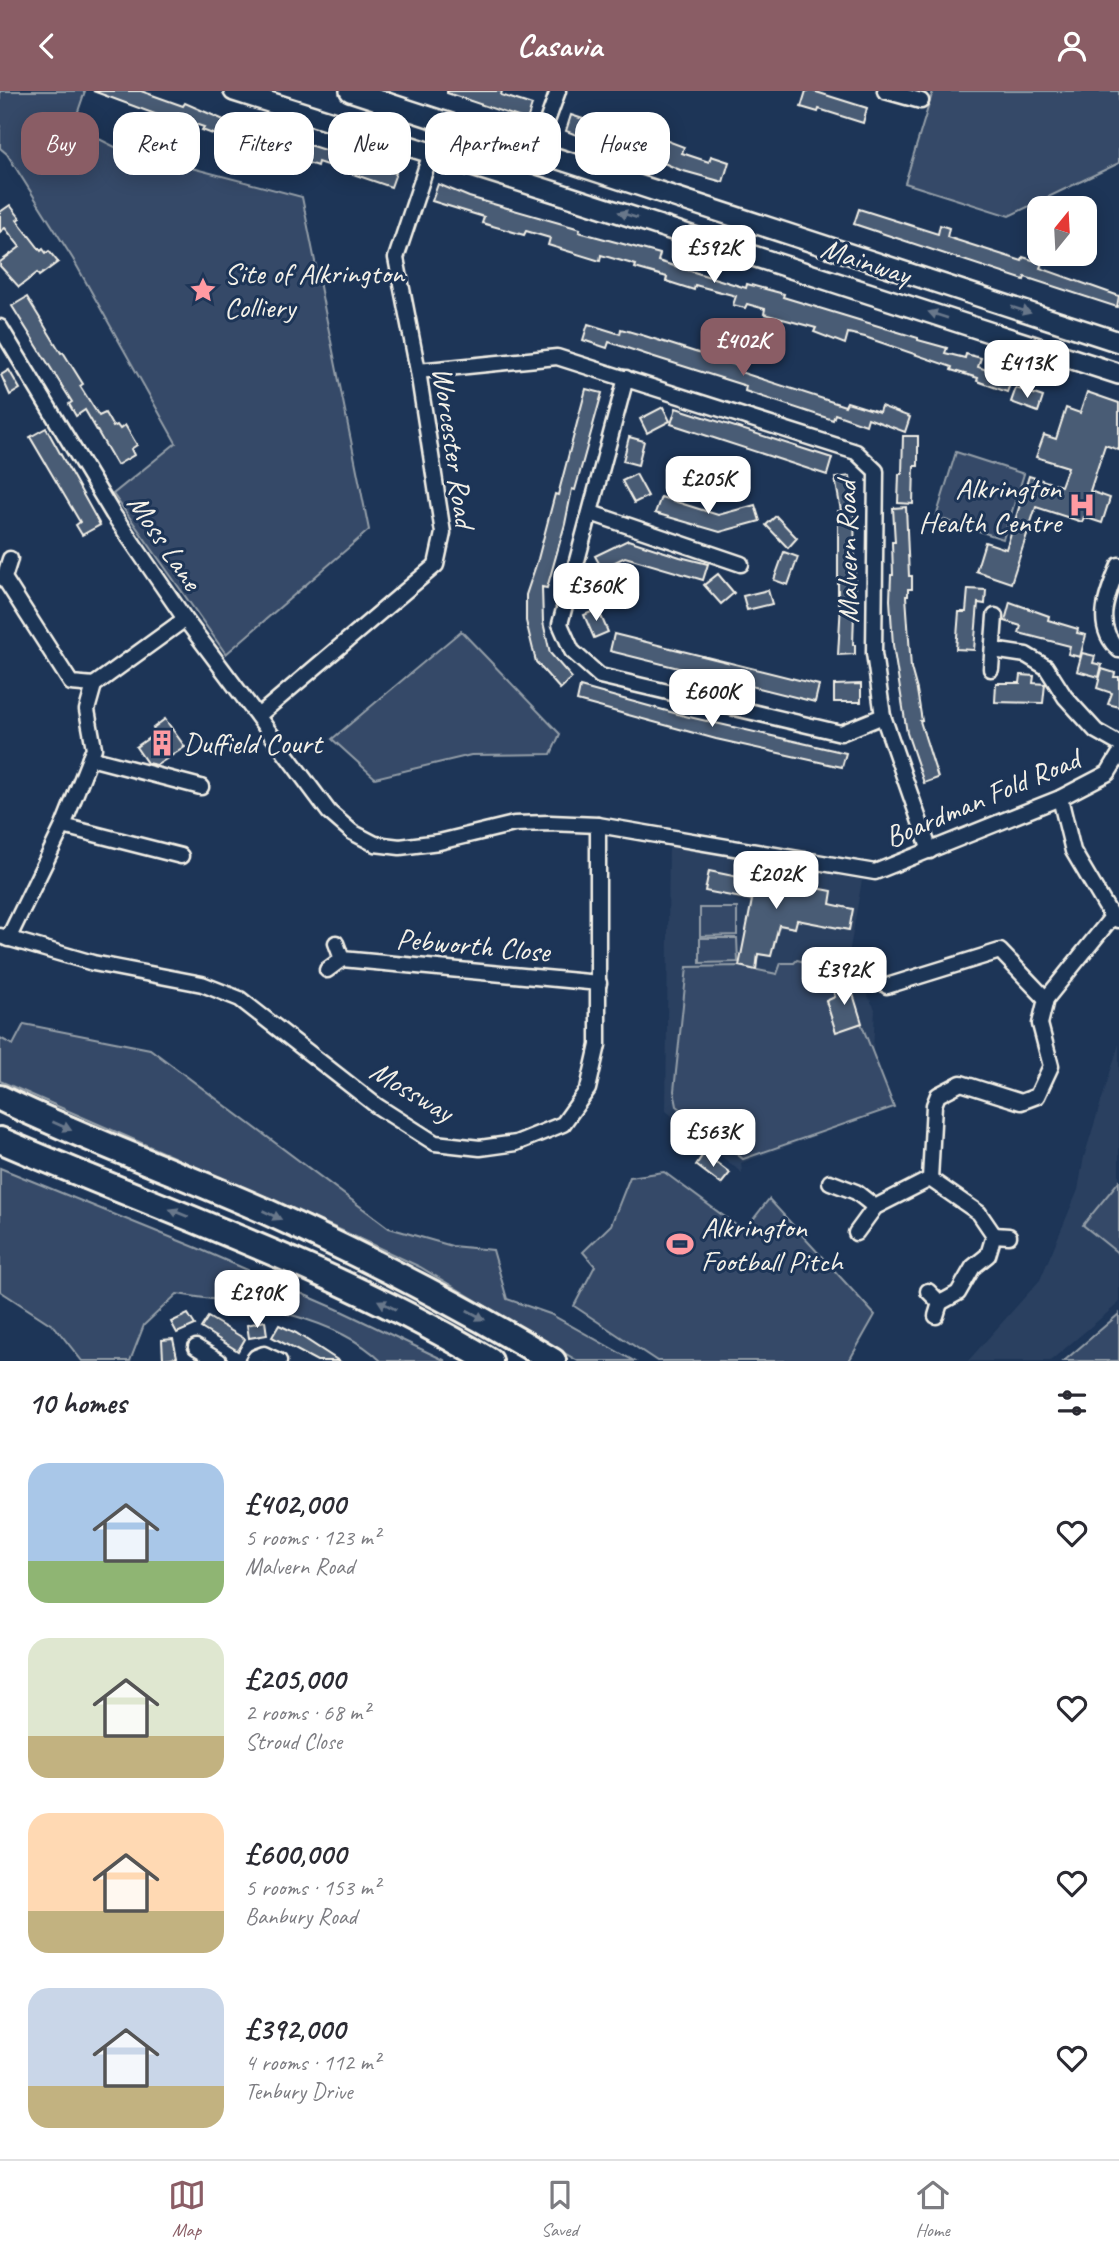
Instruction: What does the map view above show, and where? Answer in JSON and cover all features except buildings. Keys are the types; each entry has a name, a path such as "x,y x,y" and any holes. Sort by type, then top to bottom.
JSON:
{"highway":[{"path":"0,1098 264,1211 377,1264 480,1317 553,1361"},
{"path":"0,1140 271,1252 368,1296 490,1361"}],"street":[{"name":"Mainway","path":"350,91 425,115"},
{"path":"550,112 558,91"},
{"path":"885,91 921,101"},
{"name":"Mainway","path":"247,93 328,120"},
{"path":"382,112 385,102"},
{"name":"Mainway","path":"561,160 1119,342"},
{"path":"558,193 568,162"},
{"name":"Worcester Road","path":"258,716 436,565 443,533 418,371 396,258 425,171"},
{"name":"Mainway","path":"502,175 1119,374"},
{"path":"867,292 877,263"},
{"name":"Moss Lane","path":"1,332 113,514 185,619 302,776"},
{"name":"Malvern Road","path":"418,371 557,357 856,452 876,471 874,653 883,716 930,851"},
{"path":"626,378 560,624 572,651 600,676 841,733 883,716"},
{"path":"591,513 741,564"},
{"path":"10,558 4,577 71,683 94,685"},
{"path":"1119,565 1104,610 1104,627 1119,650"},
{"path":"991,669 995,616"},
{"path":"4,938 63,826 94,748 87,710 94,685 185,619"},
{"path":"993,650 1026,655 1046,667 1065,697 1096,731 1119,744"},
{"name":"Boardman Fold Road","path":"302,776 329,812 352,832 375,844 400,847 439,842 514,824 598,825 875,872 1060,797 1108,773 1119,755"},
{"path":"90,758 201,787"},
{"path":"930,1179 934,1105 938,1095 961,1083 1021,1102 1037,1096 1051,1066 1040,1024 1046,999 1115,919 1073,851 1060,797"},
{"name":"Mossway","path":"4,938 93,963 202,984 240,999 377,1106 435,1143 480,1148 516,1143 564,1124 588,1089 598,1045 598,825"},
{"path":"63,826 181,856"},
{"path":"327,970 342,959 336,943"},
{"path":"887,986 1000,951 1046,999"},
{"name":"Pebworth Close","path":"342,959 599,983"},
{"path":"856,1233 876,1207 930,1179"},
{"path":"930,1179 979,1213 994,1235"},
{"path":"830,1182 856,1192 876,1207"},
{"path":"994,1235 1009,1236"},
{"path":"928,1291 938,1309 958,1293 973,1267 988,1255 994,1235"},
{"path":"196,1347 219,1361"},
{"path":"253,1361 260,1355 274,1358"}],"shaded area":[{"path":"0,91 85,91 78,112 21,112 21,175 99,175 99,139 113,146 113,175 200,175 200,170 302,197 369,530 226,654 113,494 176,443 73,259 7,154 0,148"},
{"path":"933,91 1119,91 1119,163 1051,196 1027,196 1027,207 1009,216 905,183"},
{"path":"956,452 1024,474 1003,539 936,517"},
{"path":"461,631 560,734 551,754 471,755 375,778 332,739"},
{"path":"669,844 862,880 848,960 875,1009 873,1052 894,1107 741,1163 742,1173 666,1111"},
{"path":"700,908 737,908 737,935 700,936"},
{"path":"700,938 737,938 738,962 700,963"},
{"path":"797,960 841,971 848,978 840,987 833,989 835,997 826,1001 836,1031 861,1023 894,1107 743,1159 677,1106 674,1091 687,967 739,966 777,974 781,963 794,963"},
{"path":"24,1024 150,1049 389,1228 452,1246 493,1250 507,1299 550,1314 634,1361 578,1361 420,1267 0,1081 0,1038 13,1045"},
{"path":"1119,1044 1119,1303 1050,1361 968,1361 1040,1280 1078,1190 1084,1157"},
{"path":"0,1168 197,1248 337,1309 446,1361 381,1361 338,1332 285,1313 177,1294 144,1325 130,1361 82,1361 55,1327 0,1291"},
{"path":"664,1172 744,1231 769,1199 875,1315 849,1361 657,1361 574,1306 595,1266 583,1252 611,1225 630,1177"},
{"path":"1119,1181 1119,1254 1083,1225"},
{"path":"1119,1314 1119,1361 1064,1361"}],"place":[{"name":"Site of Alkrington Colliery","path":"203,290"},
{"name":"Alkrington Health Centre","path":"1082,505"},
{"name":"Duffield Court","path":"162,743"},
{"name":"Alkrington Football Pitch","path":"680,1244"}]}
